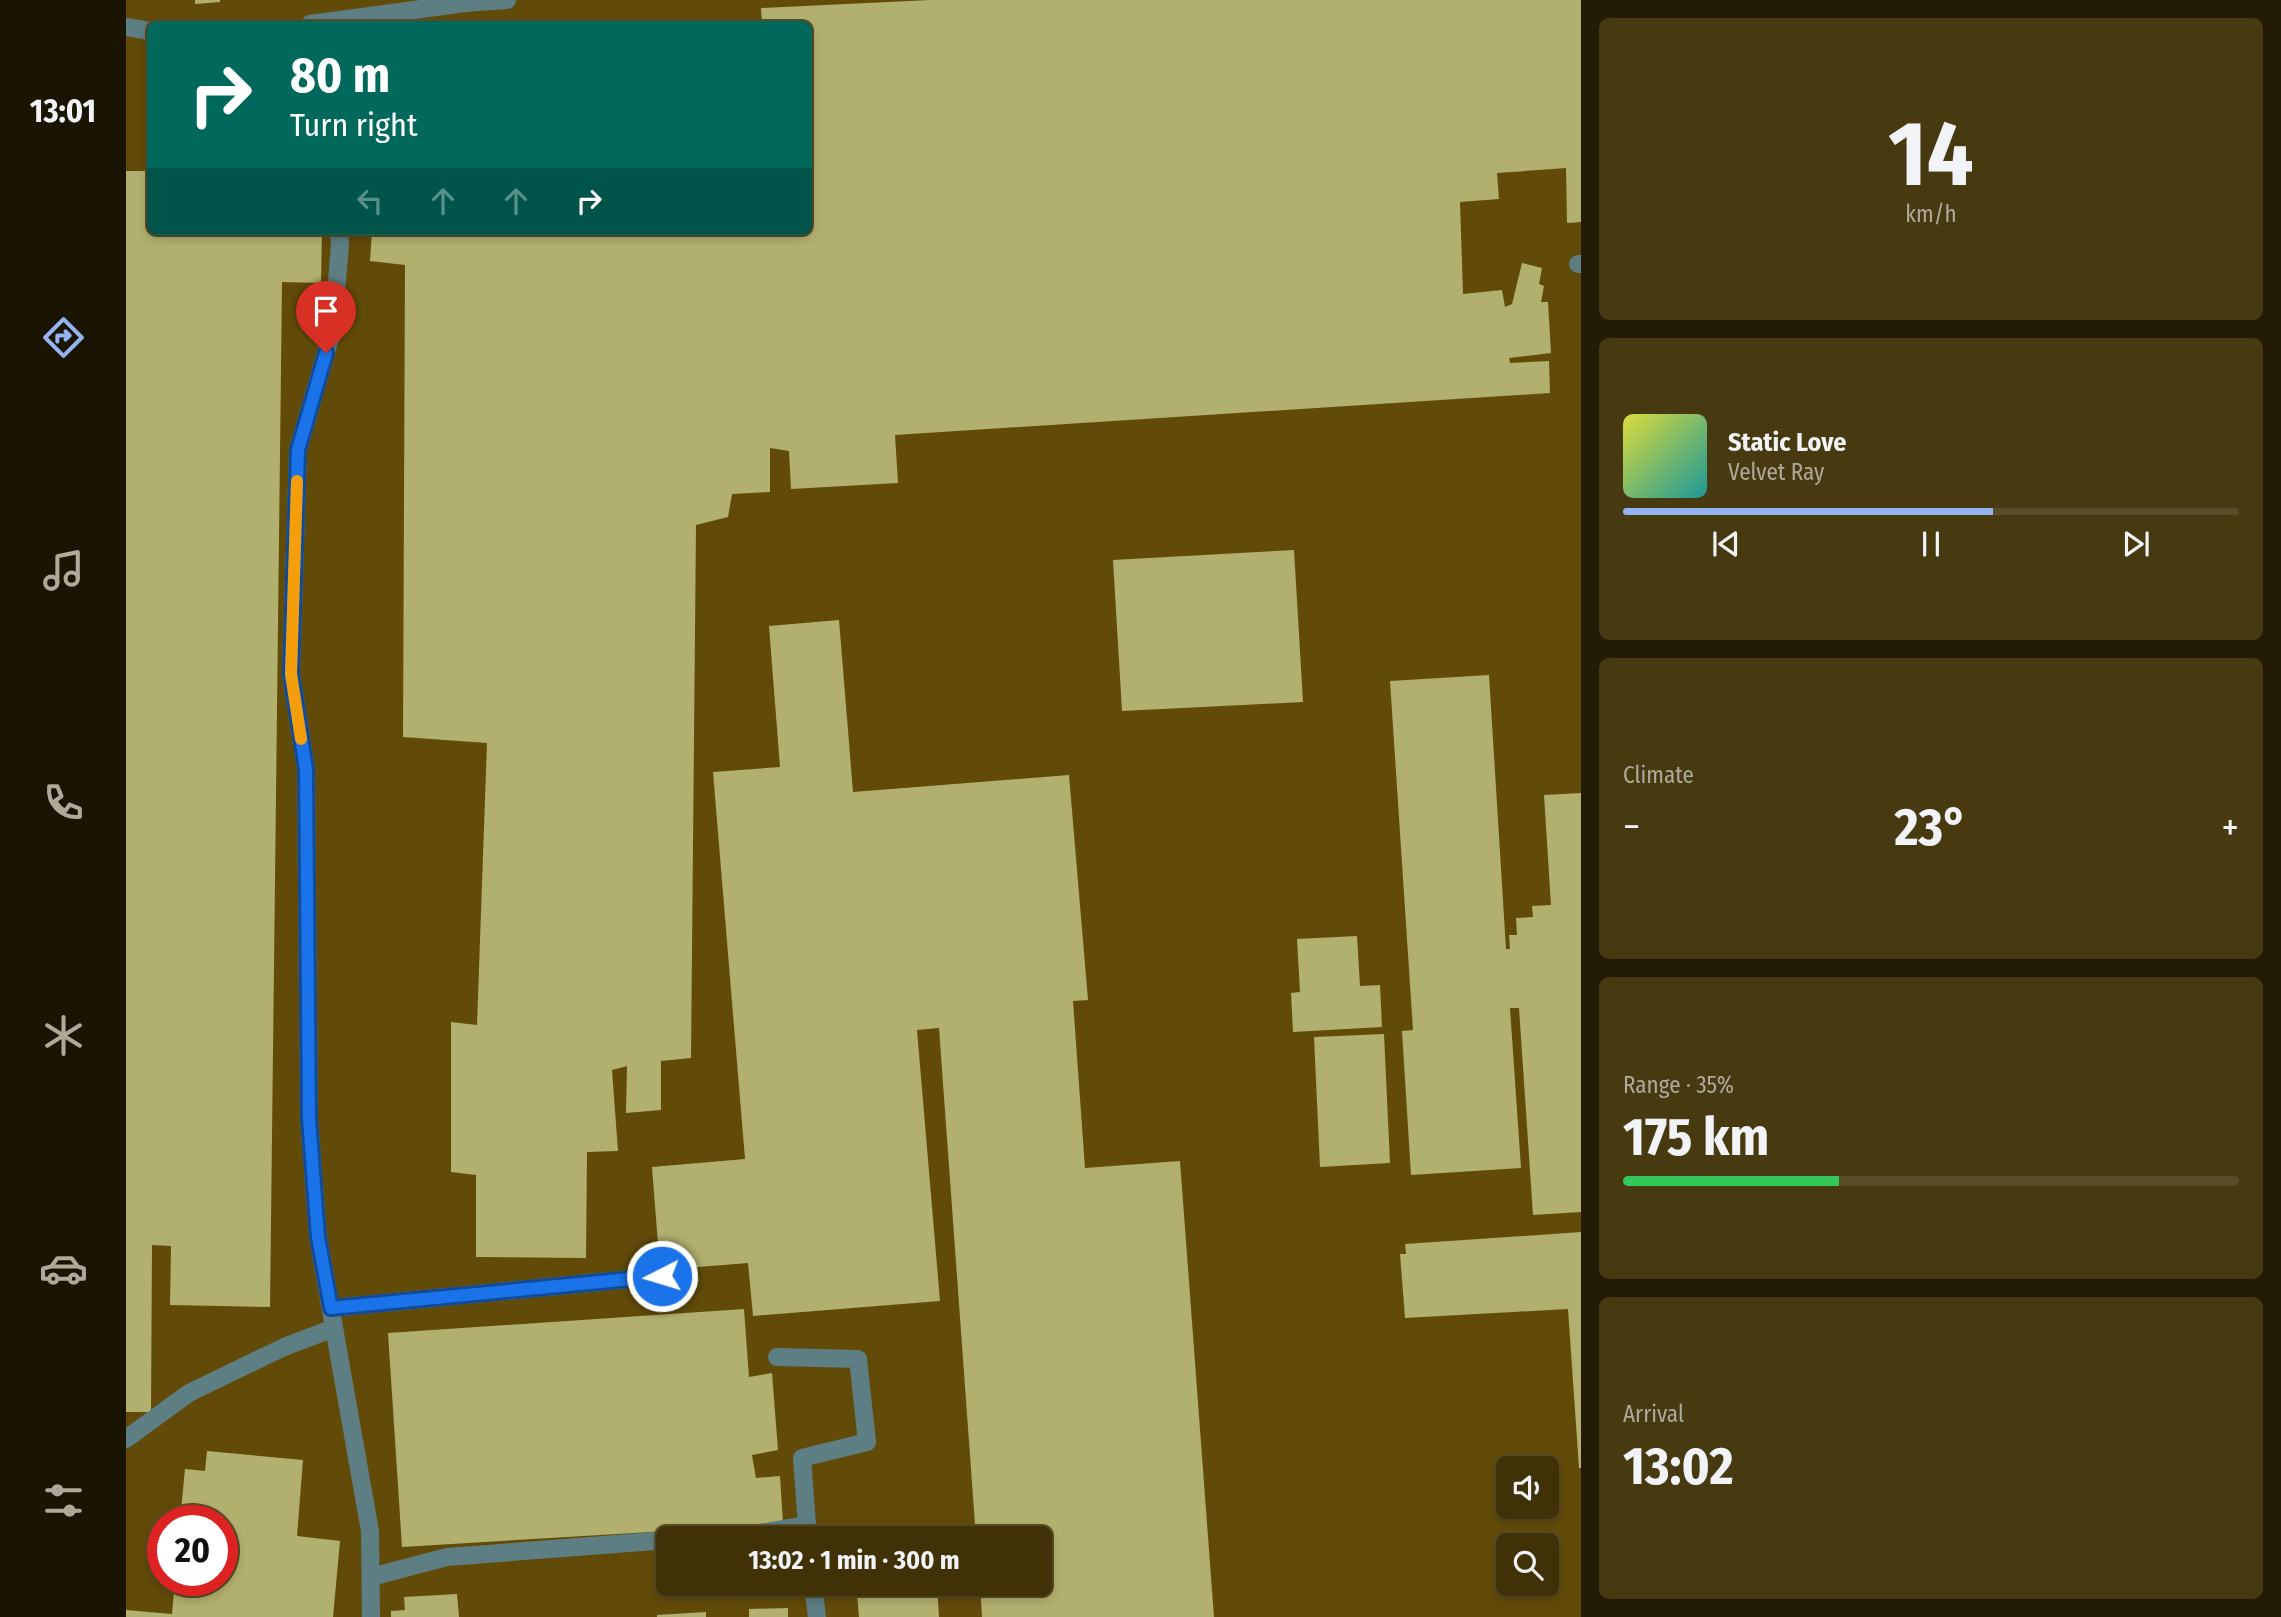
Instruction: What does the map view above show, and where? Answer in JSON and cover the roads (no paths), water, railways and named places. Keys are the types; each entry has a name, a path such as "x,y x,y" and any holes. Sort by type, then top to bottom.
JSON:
{"lane":[{"path":"331,21 465,2 508,0"},
{"path":"126,27 147,30"},
{"path":"339,235 333,328 298,450 291,674 306,769 309,1119 318,1237 370,1531 371,1617"},
{"path":"331,1308 662,1276"},
{"path":"126,1440 130,1434 190,1393 284,1347 334,1328"},
{"path":"777,1357 858,1359 867,1441 802,1458 807,1526"},
{"path":"371,1577 447,1557 656,1542"},
{"path":"814,1596 817,1617"}]}
